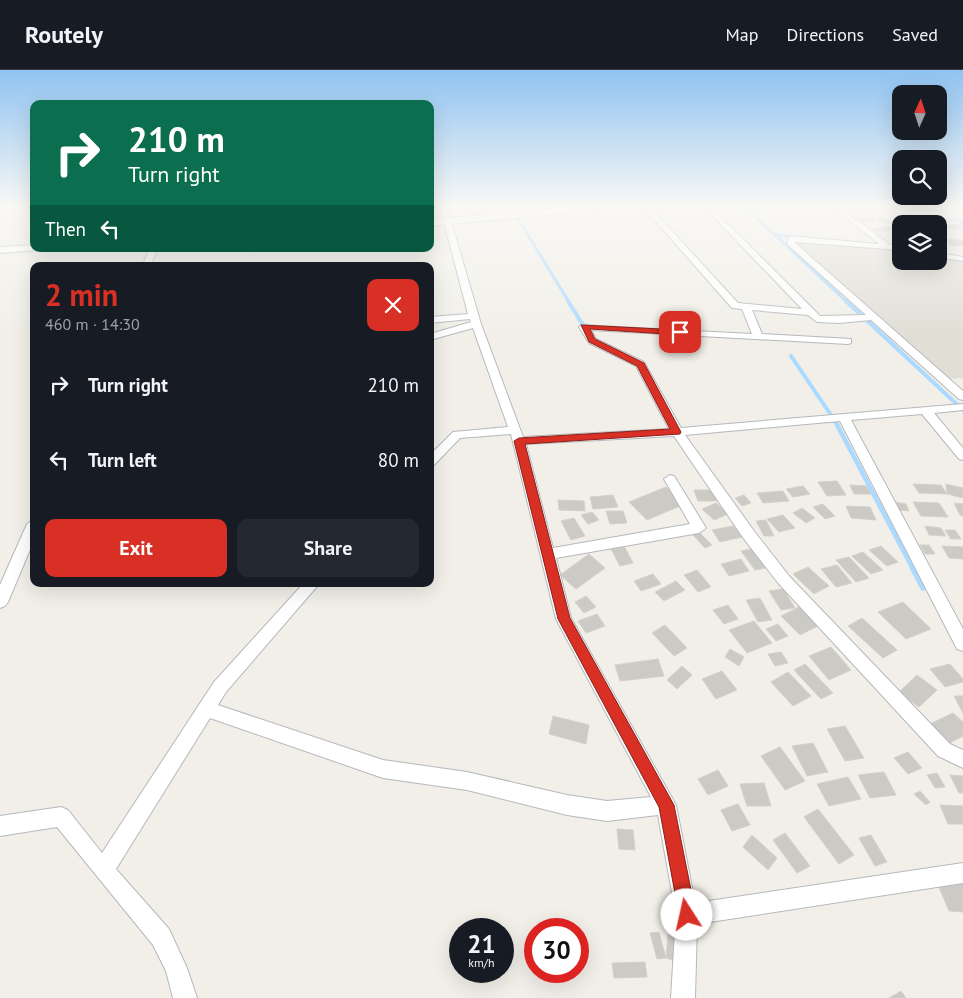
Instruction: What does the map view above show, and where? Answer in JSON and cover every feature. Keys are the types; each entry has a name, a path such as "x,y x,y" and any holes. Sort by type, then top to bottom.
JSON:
{"street":[{"path":"456,250 475,320 517,435 564,619 666,805 687,915 683,998"},
{"path":"684,250 734,306 812,313"},
{"path":"749,250 817,318 857,319 873,317"},
{"path":"799,250 963,397"},
{"path":"947,256 963,259"},
{"path":"746,307 758,337"},
{"path":"434,320 475,320"},
{"path":"434,335 475,320"},
{"path":"848,341 584,327 592,341 640,364 677,432 784,580 944,750 963,759"},
{"path":"434,458 457,435 677,432 958,408"},
{"path":"926,411 963,456"},
{"path":"843,417 963,644"},
{"path":"547,554 699,528 670,479"},
{"path":"0,602 30,533"},
{"path":"103,870 220,687 309,587"},
{"path":"206,709 383,769 467,782 567,805 607,811 666,805"},
{"path":"0,826 61,817 103,870 161,937 176,968 185,998"},
{"path":"687,915 963,873"}],"shaded area":[{"path":"803,250 892,250 892,270 947,270 947,257 963,260 963,378 945,379"}],"building":[{"path":"837,481 846,495 827,496 818,482"},
{"path":"913,484 941,485 947,494 919,493"},
{"path":"946,484 963,488 963,498 947,494"},
{"path":"850,485 866,486 871,494 854,494"},
{"path":"803,486 810,494 793,497 786,489"},
{"path":"666,487 685,504 647,520 629,502"},
{"path":"694,490 712,490 717,501 698,501"},
{"path":"783,491 789,501 763,503 757,493"},
{"path":"613,495 618,507 593,509 590,497"},
{"path":"744,495 751,503 742,506 735,498"},
{"path":"558,500 584,501 585,511 559,510"},
{"path":"894,502 906,504 909,511 897,510"},
{"path":"913,502 939,503 948,517 921,516"},
{"path":"716,503 728,514 714,520 702,509"},
{"path":"954,503 963,504 963,516 960,515"},
{"path":"823,504 835,516 825,519 813,507"},
{"path":"846,506 870,507 876,520 851,518"},
{"path":"802,508 815,518 806,523 793,513"},
{"path":"606,511 623,511 627,523 610,524"},
{"path":"592,512 599,520 588,524 581,515"},
{"path":"783,515 795,528 779,532 767,519"},
{"path":"574,518 585,536 571,540 561,521"},
{"path":"766,520 774,536 764,536 756,521"},
{"path":"733,526 742,537 720,542 712,530"},
{"path":"925,526 941,528 946,536 929,535"},
{"path":"945,530 955,530 961,539 951,539"},
{"path":"699,532 712,545 705,548 693,535"},
{"path":"920,545 929,545 935,554 925,554"},
{"path":"624,546 633,563 620,566 611,549"},
{"path":"881,546 898,562 887,566 869,550"},
{"path":"942,546 963,547 963,559 949,558"},
{"path":"751,549 766,568 755,570 741,551"},
{"path":"863,552 883,570 871,574 852,556"},
{"path":"589,554 605,568 576,589 560,575"},
{"path":"849,557 869,578 856,582 836,560"},
{"path":"741,559 749,571 729,576 721,564"},
{"path":"837,565 852,583 836,587 821,569"},
{"path":"808,567 829,586 814,594 793,574"},
{"path":"697,570 711,587 698,592 684,575"},
{"path":"653,574 661,584 641,591 634,581"},
{"path":"676,581 685,590 664,601 655,592"},
{"path":"783,589 795,608 781,610 769,591"},
{"path":"586,596 596,607 584,613 575,602"},
{"path":"760,598 772,620 758,622 746,600"},
{"path":"903,602 931,629 906,639 878,612"},
{"path":"728,605 738,619 724,624 713,610"},
{"path":"799,607 818,626 800,635 781,616"},
{"path":"597,614 605,626 586,633 578,621"},
{"path":"862,618 897,650 883,658 848,626"},
{"path":"754,621 772,643 747,653 729,630"},
{"path":"778,624 788,636 776,641 766,629"},
{"path":"665,625 687,648 674,656 652,633"},
{"path":"831,647 851,670 829,680 809,656"},
{"path":"730,649 744,657 739,666 725,657"},
{"path":"781,652 788,663 775,666 768,654"},
{"path":"658,659 664,676 620,681 615,665"},
{"path":"805,664 833,693 821,699 794,670"},
{"path":"950,664 963,679 963,682 945,687 930,669"},
{"path":"682,666 692,675 677,689 667,680"},
{"path":"722,671 737,690 716,699 702,679"},
{"path":"788,672 811,696 793,706 771,682"},
{"path":"917,675 937,690 919,707 899,692"},
{"path":"954,696 963,696 963,713"},
{"path":"953,713 963,722 963,736 948,744 930,724"},
{"path":"553,716 589,725 586,744 549,734"},
{"path":"845,726 864,758 845,761 827,729"},
{"path":"813,743 828,772 807,776 792,746"},
{"path":"780,747 805,781 785,790 761,756"},
{"path":"908,752 922,768 908,774 894,758"},
{"path":"718,770 728,786 708,795 698,779"},
{"path":"884,772 896,795 870,798 858,775"},
{"path":"937,773 945,787 935,788 927,775"},
{"path":"950,775 963,776 963,793 959,793"},
{"path":"848,777 861,799 829,806 817,784"},
{"path":"764,783 771,806 747,806 740,784"},
{"path":"920,791 930,802 926,805 914,794"},
{"path":"738,804 750,825 732,831 721,810"},
{"path":"940,805 963,806 963,824 948,824"},
{"path":"818,809 854,855 839,864 804,817"},
{"path":"617,829 633,830 635,850 619,849"},
{"path":"785,833 810,866 797,873 773,840"},
{"path":"752,835 777,858 768,870 743,847"},
{"path":"871,835 887,862 875,866 859,838"},
{"path":"936,880 963,881 963,912 949,911"},
{"path":"659,932 666,958 657,959 650,933"},
{"path":"668,934 681,938 679,962 666,958"},
{"path":"645,962 647,977 614,978 612,963"},
{"path":"901,991 906,998 889,998"}],"waterway":[{"path":"537,250 569,302"},
{"path":"791,250 847,302"},
{"path":"568,301 583,325 588,326"},
{"path":"846,301 963,410"},
{"path":"791,356 835,421"},
{"path":"834,419 914,571"},
{"path":"913,569 923,588"}],"route":[{"path":"680,332 584,327 592,341 640,364 677,432 519,441 564,619 666,805 687,915"}]}
